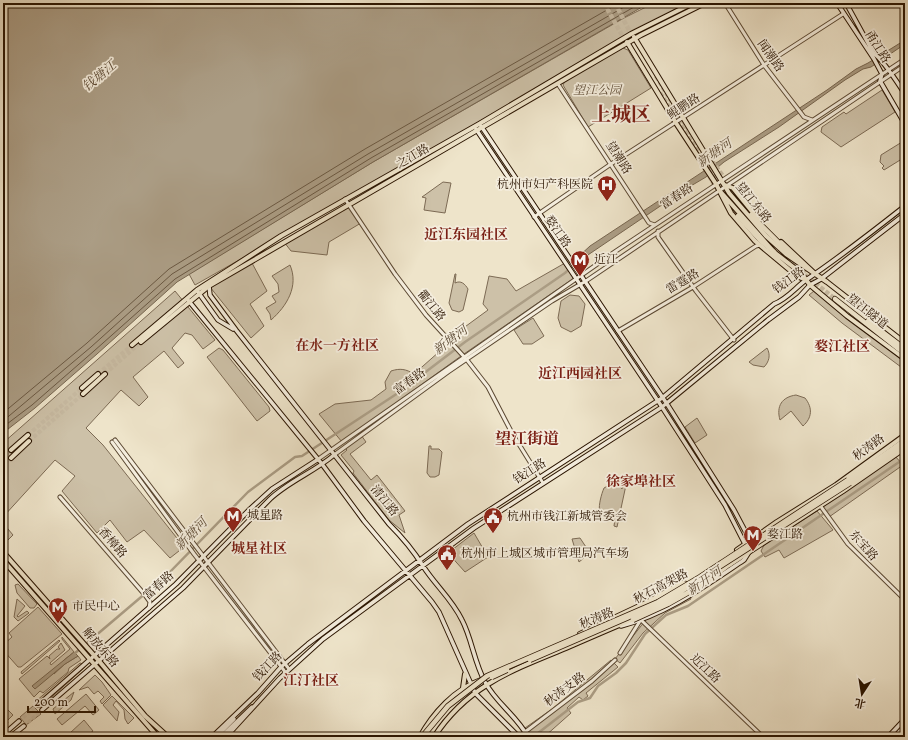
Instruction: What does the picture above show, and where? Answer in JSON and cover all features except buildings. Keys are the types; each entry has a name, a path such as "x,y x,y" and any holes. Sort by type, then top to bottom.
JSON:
{"highway":[{"path":"751,215 796,260"},
{"path":"738,216 760,240 774,252"},
{"name":"望江隧道","path":"836,298 888,337"},
{"path":"873,320 905,354"},
{"path":"888,337 905,349"},
{"name":"秋石高架路","path":"421,737 448,706 487,676 636,612 679,590 848,480 905,440"},
{"name":"秋石高架路","path":"426,737 451,707 476,687 504,671 666,601 813,508 905,445"},
{"path":"548,653 562,649 649,614 705,583 731,564"},
{"path":"529,657 653,600 682,583 686,584"}],"main road":[{"name":"之江路","path":"132,345 198,291 281,236 474,127 631,34 693,3"},
{"name":"之江路","path":"198,291 635,39 704,3"},
{"name":"甬江路","path":"837,3 874,59 876,66 882,74 880,81 905,124"},
{"name":"甬江路","path":"846,3 874,54 879,56 887,70 892,73 905,94"},
{"name":"望江东路","path":"631,34 709,161 726,185 729,193 766,236 873,320 905,343"},
{"name":"望江东路","path":"624,39 720,190 774,252 810,285 905,359"},
{"name":"婺江路","path":"479,124 582,275 667,404 734,510 754,548"},
{"name":"婺江路","path":"474,127 662,407 725,505 749,552"},
{"path":"726,185 734,188 761,222 816,275"},
{"path":"720,190 731,213 758,245 798,276 806,280"},
{"name":"钱江路","path":"212,737 258,693 281,667 314,639 468,524 658,401 806,280 816,275 905,206"},
{"name":"钱江路","path":"226,737 288,671 323,638 474,528 667,404 799,296 810,285 822,279 905,214"},
{"name":"清江路","path":"209,286 210,295 236,330 389,524 406,540 447,596 463,621 474,658 483,679 494,695 520,724 528,737"},
{"path":"198,291 218,320 236,330"},
{"name":"之江路","path":"141,342 188,299"},
{"path":"188,299 317,460 322,464 364,521 406,570 439,612 469,684 475,693 519,737"},
{"path":"82,388 98,374"},
{"path":"83,394 105,374"},
{"path":"11,450 28,435"},
{"name":"秋涛路","path":"421,737 434,716 469,684 483,679 510,664 638,617 905,435"},
{"path":"11,458 29,441"},
{"name":"秋涛路","path":"434,737 451,713 486,684 514,669 614,628 670,601 731,564 905,448"},
{"name":"富春路","path":"42,710 183,588 253,514 283,488 334,455"},
{"name":"富春路","path":"38,705 150,608 200,561 250,509 272,489 317,460"},
{"name":"解放东路","path":"3,552 90,650 145,716 168,737"},
{"path":"638,617 661,612 691,595 744,560 749,552"},
{"name":"解放东路","path":"3,560 91,660 94,666 158,737"},
{"path":"463,689 465,674"},
{"path":"216,737 258,693"},
{"path":"221,737 262,698"},
{"path":"888,737 905,719"},
{"path":"3,735 19,721"},
{"path":"10,737 24,726"},
{"path":"894,737 905,726"}],"street":[{"name":"闻潮路","path":"725,3 764,65 801,114 812,120"},
{"name":"鲲鹏路","path":"534,217 610,164 676,123 843,14"},
{"name":"富春路","path":"317,460 654,225 905,59"},
{"name":"富春路","path":"334,455 380,420 467,360 905,65"},
{"name":"望潮路","path":"558,84 640,210 648,221 654,225"},
{"path":"804,117 804,126"},
{"name":"衢江路","path":"345,199 394,274 426,316 467,360 488,387 512,433 543,483"},
{"path":"648,221 649,229"},
{"path":"658,231 658,237"},
{"path":"652,234 658,237 693,287 734,340"},
{"name":"雷霆路","path":"618,331 693,287 758,245"},
{"path":"113,441 193,542 198,551 285,664 288,671 281,667 204,565 194,554 113,441"},
{"name":"香樟路","path":"60,497 150,602"},
{"name":"东宝路","path":"814,498 862,560 905,600"},
{"path":"150,608 150,602 157,601"},
{"path":"620,653 638,617"},
{"name":"近江路","path":"638,617 763,737"},
{"name":"秋涛支路","path":"525,732 592,681 615,660"}],"green space":[{"path":"654,3 687,3 633,32 474,127 195,285 189,274 373,162 624,18"},
{"name":"望江公园","path":"623,48 628,50 651,88 588,127 563,85 565,81 589,66"},
{"path":"882,90 895,112 841,147 821,132 822,127 844,112 846,114"},
{"path":"902,142 905,143 905,157 884,170 882,168 884,166 880,162 881,155"},
{"path":"443,182 451,183 445,213 424,210 426,198 422,197"},
{"path":"349,205 361,223 329,242 327,255 291,251 284,242"},
{"path":"252,263 267,291 250,304 264,326 251,338 210,287"},
{"path":"565,263 574,278 461,356 342,442 319,414 335,404 371,400 386,389 385,382 391,371 403,370 414,374 449,343 447,340 488,310 483,304 489,276 507,279 516,291"},
{"path":"290,265 293,280 290,295 282,308 271,320 270,314 266,308 276,302 272,296 279,292 278,284 272,276"},
{"path":"455,274 455,283 463,283 468,289 463,310 459,312 452,310 449,303"},
{"path":"175,291 215,340 203,349 192,335 185,333 172,348 184,363 178,368 164,351 133,377 148,397 139,406 121,390 86,428 103,445 184,547 170,558 144,530 127,542 110,520 97,533 62,491 75,476 55,460 3,517 3,443"},
{"path":"814,291 905,361 905,370 842,323 809,295"},
{"path":"570,295 579,296 585,304 581,326 571,332 561,327 558,318 561,301"},
{"path":"533,318 544,336 532,344 523,344 514,330"},
{"path":"219,348 223,350 269,407 270,411 257,421 207,357"},
{"path":"767,348 769,358 764,367 753,365 749,362"},
{"path":"796,395 805,398 810,409 810,416 803,426 791,411 780,420 779,410 781,403 787,398"},
{"path":"697,418 707,435 695,443 685,427"},
{"path":"361,435 366,442 350,454 371,480 377,475 405,511 399,515 405,533 389,520 341,455 347,450 344,447"},
{"path":"429,446 431,446 431,449 439,449 442,452 439,475 435,477 430,477 427,473"},
{"path":"895,456 903,465 829,517 821,508"},
{"path":"613,483 619,485 622,489 623,484 626,485 617,527 614,526 615,519 603,519 599,511 599,505 604,488"},
{"path":"817,511 833,530 784,558 779,550 765,557 761,551 764,545"},
{"path":"3,523 13,535 4,544 3,542"},
{"path":"474,533 488,557 465,572 448,553"},
{"path":"580,538 590,553 579,562 572,539"},
{"path":"18,584 37,604 34,608 30,608 17,593 15,585"},
{"path":"686,591 691,599 665,613 643,633 620,663 615,659 652,612"},
{"path":"17,599 25,606 17,616 18,617 27,611 29,613 18,621 14,617"},
{"path":"38,607 62,634 21,667 18,667 3,650 3,645 12,637 9,633"},
{"path":"62,637 74,652 64,660 54,674 65,664 78,656 81,660 69,668 68,672 43,693 40,691 34,697 19,679 47,656 50,659 49,656 57,649 60,649 58,647 61,643 65,650 50,663 51,665 70,649"},
{"path":"59,640 60,641 22,674 21,672"},
{"path":"611,660 618,667 586,693 588,696 583,700 579,697 567,708 571,713 544,737 534,737 525,728 552,709"},
{"path":"80,663 83,664 36,704 35,702"},
{"path":"83,669 40,708 39,707"},
{"path":"95,675 111,695 102,704 100,701 104,697 98,691 94,694 88,687 79,690"},
{"path":"74,692 71,700 55,714 53,709"},
{"path":"86,694 99,710 93,715 85,706 62,725 57,719"},
{"path":"112,696 134,718 128,724 125,719 124,710 116,701 113,705 119,712 117,721 103,705"},
{"path":"3,702 4,706 13,715 3,728 3,718 5,715 3,713"},
{"path":"33,706 41,714 26,725 20,717"},
{"path":"84,720 93,731 89,734 69,736 70,733"}],"water":[{"name":"钱塘江","path":"3,3 649,3 373,162 177,282 35,408 3,433"},
{"path":"905,40 905,44 871,67 863,69 845,80 779,127 724,162 706,177 684,190 579,261 577,258 590,246 827,90 856,69"},
{"path":"74,652 78,656 65,664 35,689 32,686"}],"waterway":[{"name":"新塘河","path":"74,654 167,575 248,492 295,457 302,456 398,393 465,342 565,273 580,259"},
{"name":"新开河","path":"533,737 578,702 590,698 598,686 616,673 626,663 645,634 666,615 688,606 905,458"}],"tunnel":[{"path":"604,3 628,46"},
{"path":"615,3 635,42"},
{"path":"656,76 691,134"},
{"path":"660,93 733,204"},
{"path":"712,161 751,215"},
{"path":"706,170 716,188"},
{"path":"727,201 738,216"},
{"path":"788,257 806,272"},
{"path":"800,271 835,299"},
{"path":"105,374 141,342"},
{"path":"98,374 132,345"},
{"path":"28,435 82,388"},
{"path":"29,441 83,394"},
{"path":"3,457 11,450"},
{"path":"3,465 11,458"},
{"path":"19,721 38,705"},
{"path":"24,726 42,710"}],"place":[{"name":"杭州市妇产科医院","path":"607,202"},
{"name":"近江","path":"580,277"},
{"name":"城星路","path":"233,533"},
{"name":"杭州市钱江新城管委会","path":"493,534"},
{"name":"婺江路","path":"753,552"},
{"name":"杭州市上城区城市管理局汽车场","path":"447,571"},
{"name":"市民中心","path":"58,624"}],"district":[{"name":"上城区","path":"621,116"},
{"name":"近江东园社区","path":"466,235"},
{"name":"在水一方社区","path":"337,346"},
{"name":"婺江社区","path":"842,347"},
{"name":"近江西园社区","path":"580,374"},
{"name":"望江街道","path":"527,440"},
{"name":"徐家埠社区","path":"641,482"},
{"name":"城星社区","path":"259,549"},
{"name":"江汀社区","path":"311,681"}]}
